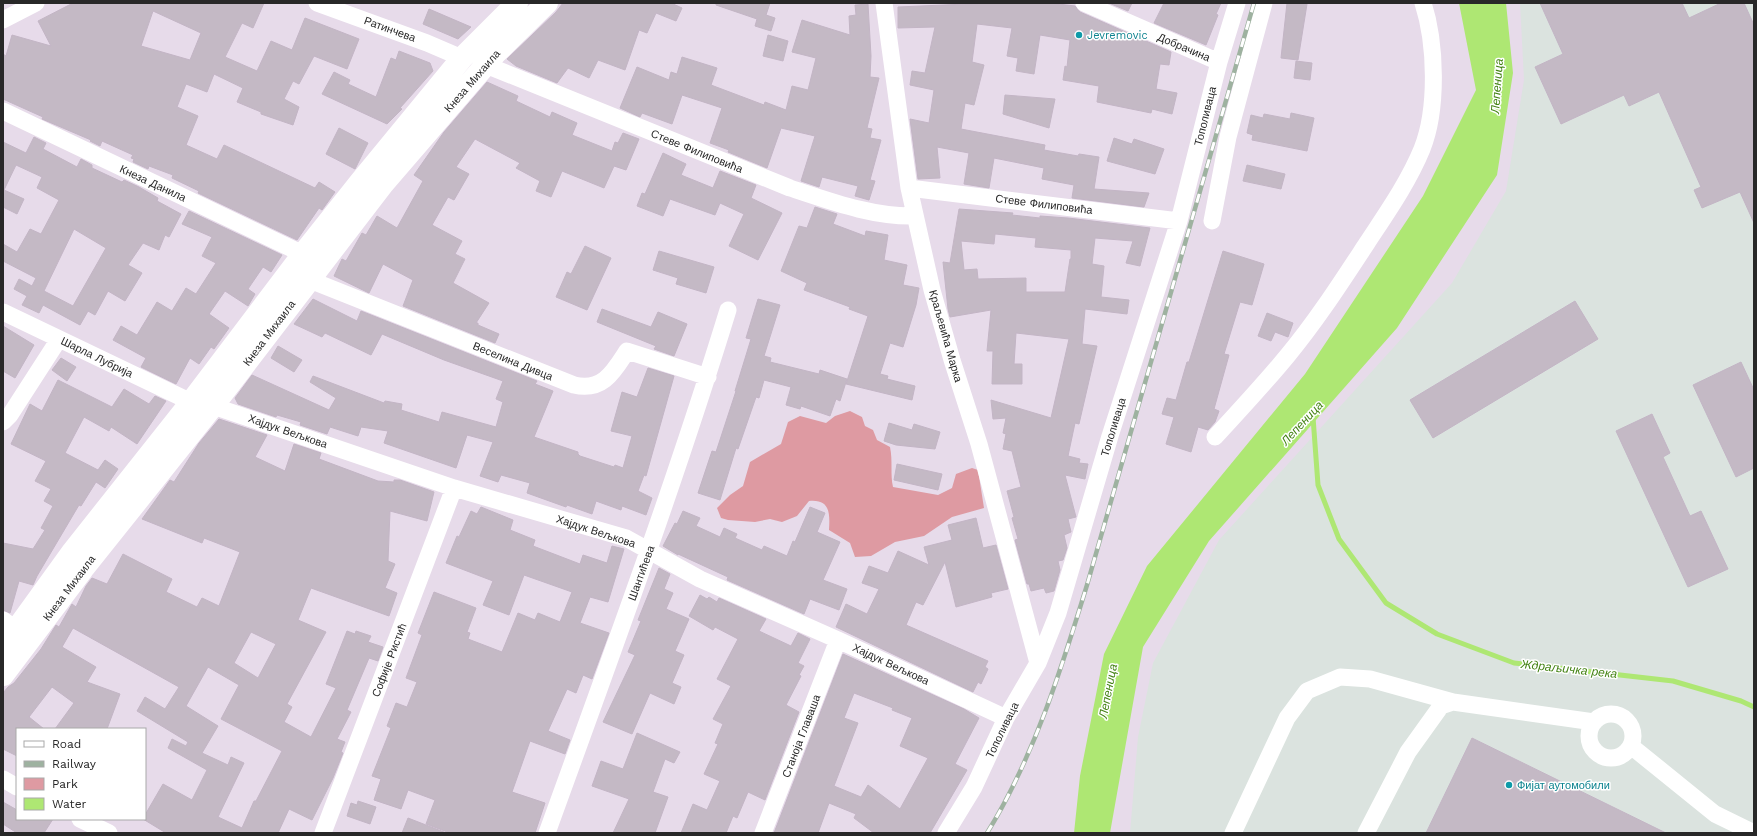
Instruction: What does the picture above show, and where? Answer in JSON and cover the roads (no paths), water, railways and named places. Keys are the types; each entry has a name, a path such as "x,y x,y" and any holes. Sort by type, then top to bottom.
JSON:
{"main road":[{"name":"Кнеза Михаила","path":"3,648 10,625 73,551 191,402 303,254 462,58 517,3"},
{"name":"Кнеза Михаила","path":"3,674 83,568 214,406 383,184 486,64 547,3"}],"street":[{"path":"3,20 36,3"},
{"name":"Ратинчева","path":"317,3 427,43 462,58"},
{"name":"Краљевића Марка","path":"884,3 909,188 932,290 952,360 979,444 1038,663"},
{"name":"Добрачина","path":"1084,3 1219,62"},
{"name":"Тополиваца","path":"946,833 974,787 1006,718 1038,663 1058,613 1110,436 1179,221 1219,62 1237,3"},
{"path":"1212,221 1228,138 1264,3"},
{"path":"1216,437 1289,355 1340,284 1403,185 1422,149 1432,112 1434,71 1426,14 1422,3"},
{"name":"Стеве Филиповића","path":"486,64 790,188 836,203 881,214 915,216"},
{"name":"Кнеза Данила","path":"3,111 303,254"},
{"name":"Стеве Филиповића","path":"909,188 1179,221"},
{"name":"Веселина Дивца","path":"310,280 574,385 588,387 600,383 610,376 627,351 708,377"},
{"name":"Шантићева","path":"547,833 650,550 708,377 728,310"},
{"name":"Шарла Лубрија","path":"3,312 191,402"},
{"path":"3,422 10,415 59,339"},
{"name":"Хајдук Вељкова","path":"214,406 454,488 626,538 700,579 838,640 1006,718"},
{"name":"Софије Ристић","path":"323,833 454,488"},
{"name":"Станоја Главаша","path":"763,833 838,640"},
{"path":"1232,833 1287,718 1307,691 1340,677 1370,680 1453,702 1594,722"},
{"path":"1366,833 1408,752 1441,706 1453,702"},
{"path":"1606,714 1620,716 1626,720 1632,732 1631,746 1620,756 1606,758 1599,755 1590,743 1588,736 1590,728 1594,722 1606,714"},
{"path":"1631,746 1715,814 1754,833"},
{"path":"3,779 16,786"},
{"path":"82,820 109,833"}],"water":[{"name":"Лепеница","path":"1459,3 1506,3 1513,73 1497,175 1397,328 1209,541 1143,647 1110,833 1074,833 1080,776 1104,654 1147,566 1305,374 1423,196 1476,90"}],"waterway":[{"name":"Ждраљичка река","path":"1313,417 1318,485 1339,539 1386,603 1437,634 1514,663 1673,681 1741,701 1754,707"}],"railway":[{"path":"987,833 1019,774 1045,712 1067,649 1087,585 1254,3"}],"place":[{"name":"Jevremovic","path":"1079,35"},
{"name":"Фијат аутомобили","path":"1509,785"}]}
